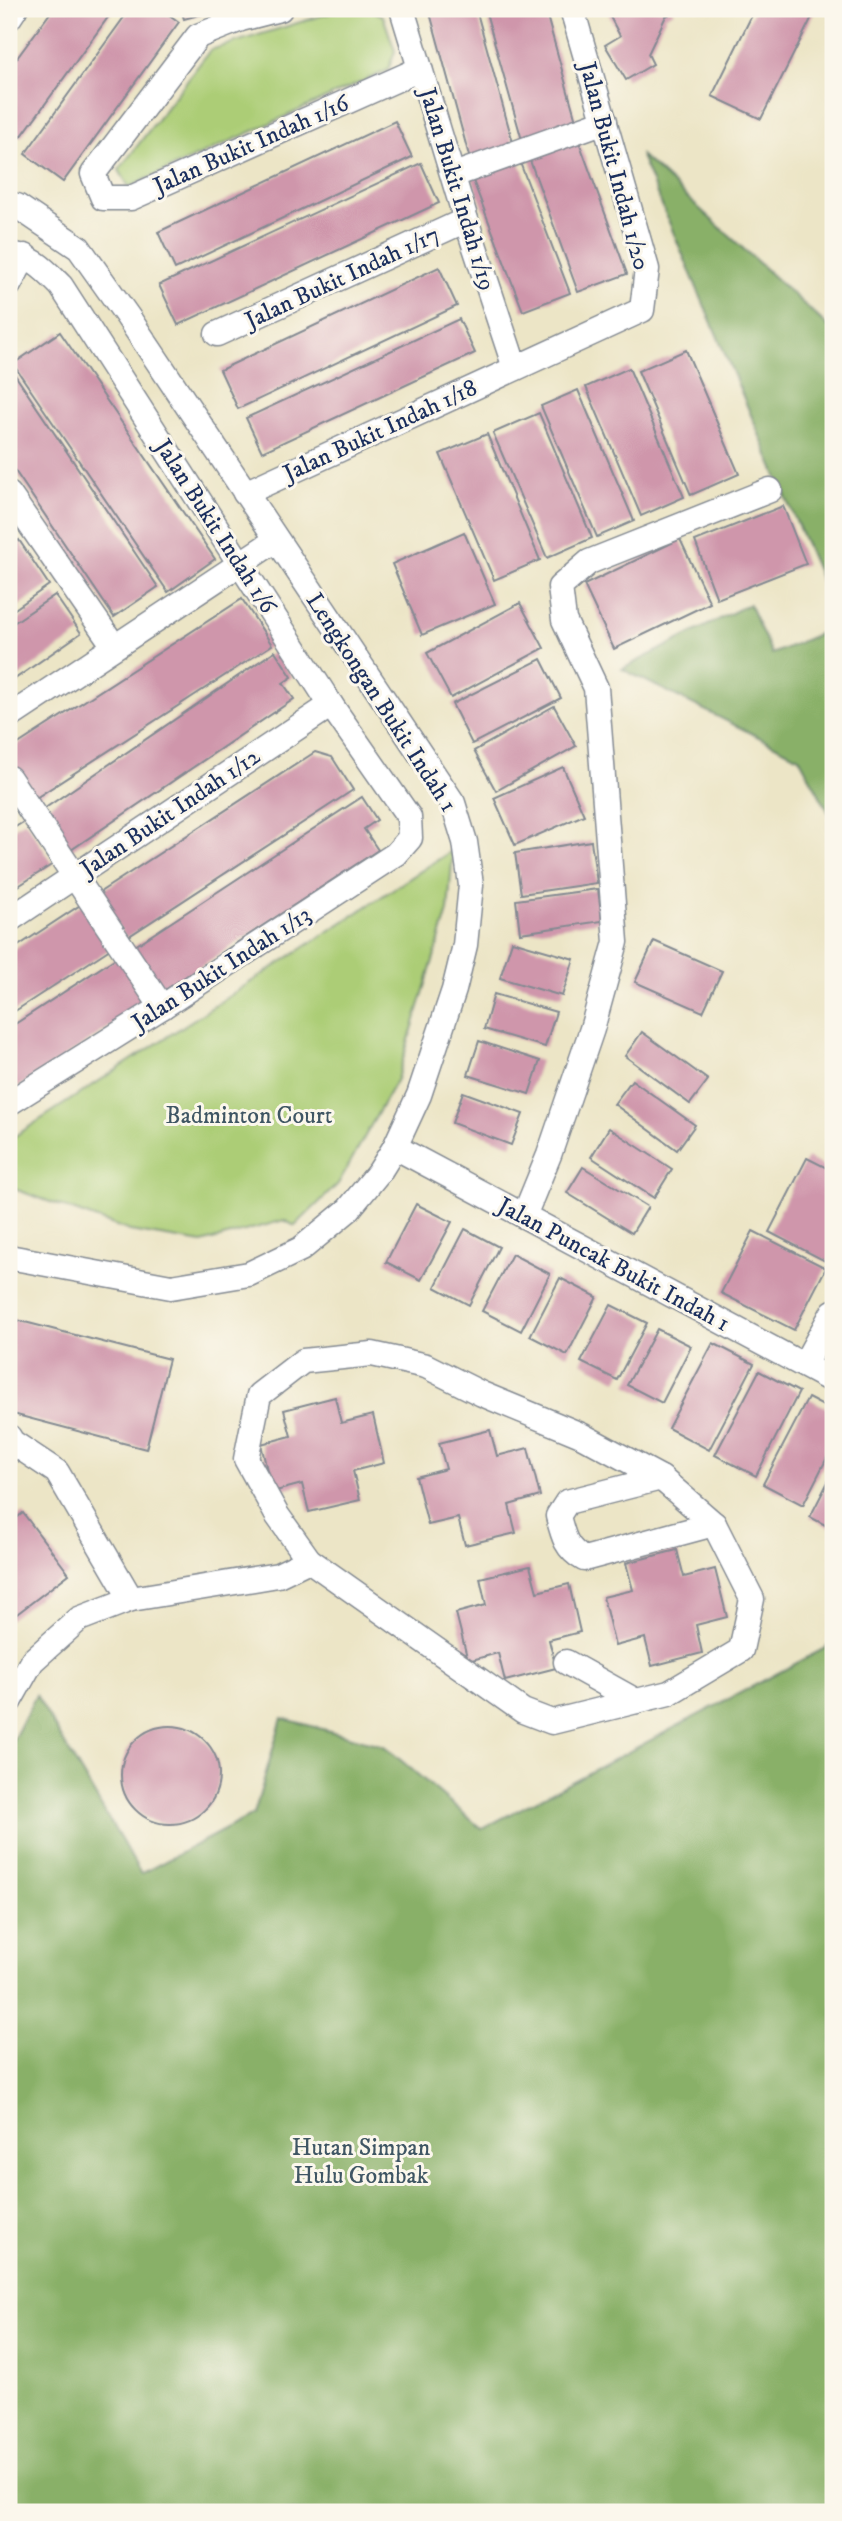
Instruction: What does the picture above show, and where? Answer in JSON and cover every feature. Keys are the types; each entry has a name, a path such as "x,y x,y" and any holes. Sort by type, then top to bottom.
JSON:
{"street":[{"path":"9,18 15,9"},
{"path":"240,14 280,9"},
{"name":"Jalan Bukit Indah 1/19","path":"402,9 466,220 515,368"},
{"name":"Jalan Bukit Indah 1/20","path":"515,368 642,310 648,269 572,9"},
{"name":"Jalan Bukit Indah 1/16","path":"240,14 198,36 93,174 103,198 131,198 420,69"},
{"path":"454,175 605,121"},
{"name":"Lengkongan Bukit Indah 1","path":"9,204 17,206 79,248 246,493 453,803 464,842 471,885 465,944 454,990 419,1095 395,1147 380,1171 348,1210 301,1249 249,1274 171,1287 9,1257"},
{"name":"Jalan Bukit Indah 1/17","path":"217,334 466,220"},
{"path":"9,285 17,255"},
{"name":"Jalan Bukit Indah 1/6","path":"17,255 43,268 61,286 331,705 409,817"},
{"name":"Jalan Bukit Indah 1/18","path":"246,493 515,368"},
{"path":"524,1216 550,1155 588,1042 616,942 596,688 564,620 560,587 589,562 770,491"},
{"path":"13,508 114,646"},
{"path":"9,718 276,540"},
{"name":"Jalan Bukit Indah 1/12","path":"9,920 331,705"},
{"path":"9,778 162,1007"},
{"name":"Jalan Bukit Indah 1/13","path":"9,1103 396,854 410,838 409,817"},
{"name":"Jalan Puncak Bukit Indah 1","path":"395,1147 833,1381"},
{"path":"804,1366 833,1312"},
{"path":"372,1354 426,1366 482,1395 581,1435 661,1478 714,1524 752,1599 741,1650 668,1693 552,1722 523,1712 309,1560 277,1516 246,1459 259,1395 303,1361 372,1354"},
{"path":"9,1437 12,1442 57,1472 131,1599"},
{"path":"661,1478 568,1502 558,1516 565,1542 575,1554 584,1559 714,1524"},
{"path":"9,1702 32,1661 79,1619 131,1599 278,1575 309,1560"},
{"path":"566,1662 636,1701"}],"green space":[{"path":"343,9 370,9 383,16 395,51 388,70 129,187 119,170 210,50"},
{"path":"640,154 833,331 833,608"},
{"path":"749,604 772,654 833,628 833,820 799,757 622,669"},
{"name":"Badminton Court","path":"453,850 448,911 397,1079 338,1184 295,1226 284,1220 202,1243 130,1231 9,1187 9,1140"},
{"name":"Hutan Simpan Hulu Gombak","path":"833,1644 833,2512 9,2512 9,1748 36,1695 141,1874 254,1814 282,1718 384,1746 482,1829"}],"building":[{"path":"53,9 114,9 21,137 9,128 9,69"},
{"path":"130,9 161,9 179,22 63,182 25,154"},
{"path":"181,9 217,9 217,10 184,19"},
{"path":"444,9 476,9 515,150 471,163 430,13"},
{"path":"485,9 545,9 577,124 522,140"},
{"path":"606,9 672,9 674,12 666,16 648,54 653,64 626,80 605,45 620,36"},
{"path":"755,9 816,9 761,119 712,96"},
{"path":"395,121 412,157 175,269 158,232"},
{"path":"577,136 627,274 578,292 528,155"},
{"path":"519,160 570,293 523,311 472,178"},
{"path":"421,163 439,203 178,325 159,285"},
{"path":"439,267 457,306 238,409 220,370"},
{"path":"459,319 475,353 262,452 246,418"},
{"path":"60,332 215,559 168,592 13,364"},
{"path":"686,350 739,474 691,495 638,371"},
{"path":"9,366 158,587 114,617 9,462"},
{"path":"629,368 684,497 641,516 586,387"},
{"path":"578,390 634,521 597,537 541,406"},
{"path":"539,413 592,538 547,558 493,433"},
{"path":"487,434 540,560 494,580 440,454"},
{"path":"783,506 806,564 717,599 695,541"},
{"path":"464,532 495,604 422,635 392,564"},
{"path":"680,539 710,603 614,649 584,585"},
{"path":"19,540 49,585 9,613 9,547"},
{"path":"55,595 81,633 9,683 9,626"},
{"path":"242,599 272,645 28,803 9,773 9,750"},
{"path":"520,603 544,648 451,698 427,653"},
{"path":"275,651 292,677 283,683 294,699 65,854 38,813"},
{"path":"541,659 561,698 472,744 452,704"},
{"path":"554,706 576,746 496,791 474,751"},
{"path":"315,752 332,757 353,790 126,938 97,894"},
{"path":"563,767 584,815 515,845 494,798"},
{"path":"362,797 377,820 364,829 378,850 162,992 132,948"},
{"path":"25,821 53,864 9,892 9,831"},
{"path":"591,841 597,883 521,894 515,853"},
{"path":"598,889 602,921 520,933 516,900"},
{"path":"85,902 113,947 9,1015 9,952"},
{"path":"512,941 574,959 562,996 500,978"},
{"path":"654,941 722,971 703,1012 635,982"},
{"path":"119,956 148,1002 9,1093 9,1028"},
{"path":"494,994 556,1012 545,1047 484,1029"},
{"path":"642,1032 708,1080 690,1104 625,1056"},
{"path":"479,1041 540,1061 529,1094 468,1075"},
{"path":"632,1080 695,1125 677,1150 614,1104"},
{"path":"463,1092 523,1114 511,1145 452,1123"},
{"path":"609,1128 672,1169 654,1198 591,1157"},
{"path":"807,1158 833,1171 833,1255 829,1263 769,1232"},
{"path":"583,1167 648,1207 632,1233 567,1193"},
{"path":"416,1204 452,1222 421,1280 386,1262"},
{"path":"465,1229 499,1247 469,1305 435,1287"},
{"path":"753,1231 826,1268 794,1330 721,1293"},
{"path":"512,1254 550,1274 521,1331 482,1311"},
{"path":"560,1278 597,1297 567,1355 530,1336"},
{"path":"611,1305 647,1323 617,1380 581,1362"},
{"path":"9,1318 169,1359 146,1449 9,1413"},
{"path":"657,1329 691,1346 662,1403 627,1385"},
{"path":"713,1343 754,1364 709,1450 668,1428"},
{"path":"759,1371 799,1392 756,1476 715,1455"},
{"path":"335,1397 341,1423 373,1415 384,1463 353,1471 360,1500 309,1512 302,1484 272,1492 261,1444 291,1436 284,1410"},
{"path":"808,1398 833,1411 833,1446 803,1505 763,1484"},
{"path":"490,1430 497,1456 528,1448 540,1496 509,1505 516,1533 465,1545 458,1518 428,1525 416,1477 446,1469 439,1443"},
{"path":"833,1472 833,1529 810,1517"},
{"path":"23,1513 69,1574 9,1620 9,1524"},
{"path":"677,1550 684,1577 715,1569 727,1617 696,1625 702,1653 652,1666 645,1638 615,1646 603,1597 633,1590 626,1563"},
{"path":"530,1566 537,1592 569,1584 580,1632 549,1640 556,1668 505,1681 498,1653 468,1661 456,1613 486,1605 480,1578"},
{"path":"170,1726 189,1730 205,1740 215,1756 219,1775 215,1794 205,1810 189,1820 170,1824 151,1820 135,1810 125,1794 121,1775 125,1756 135,1740 151,1730"}]}
